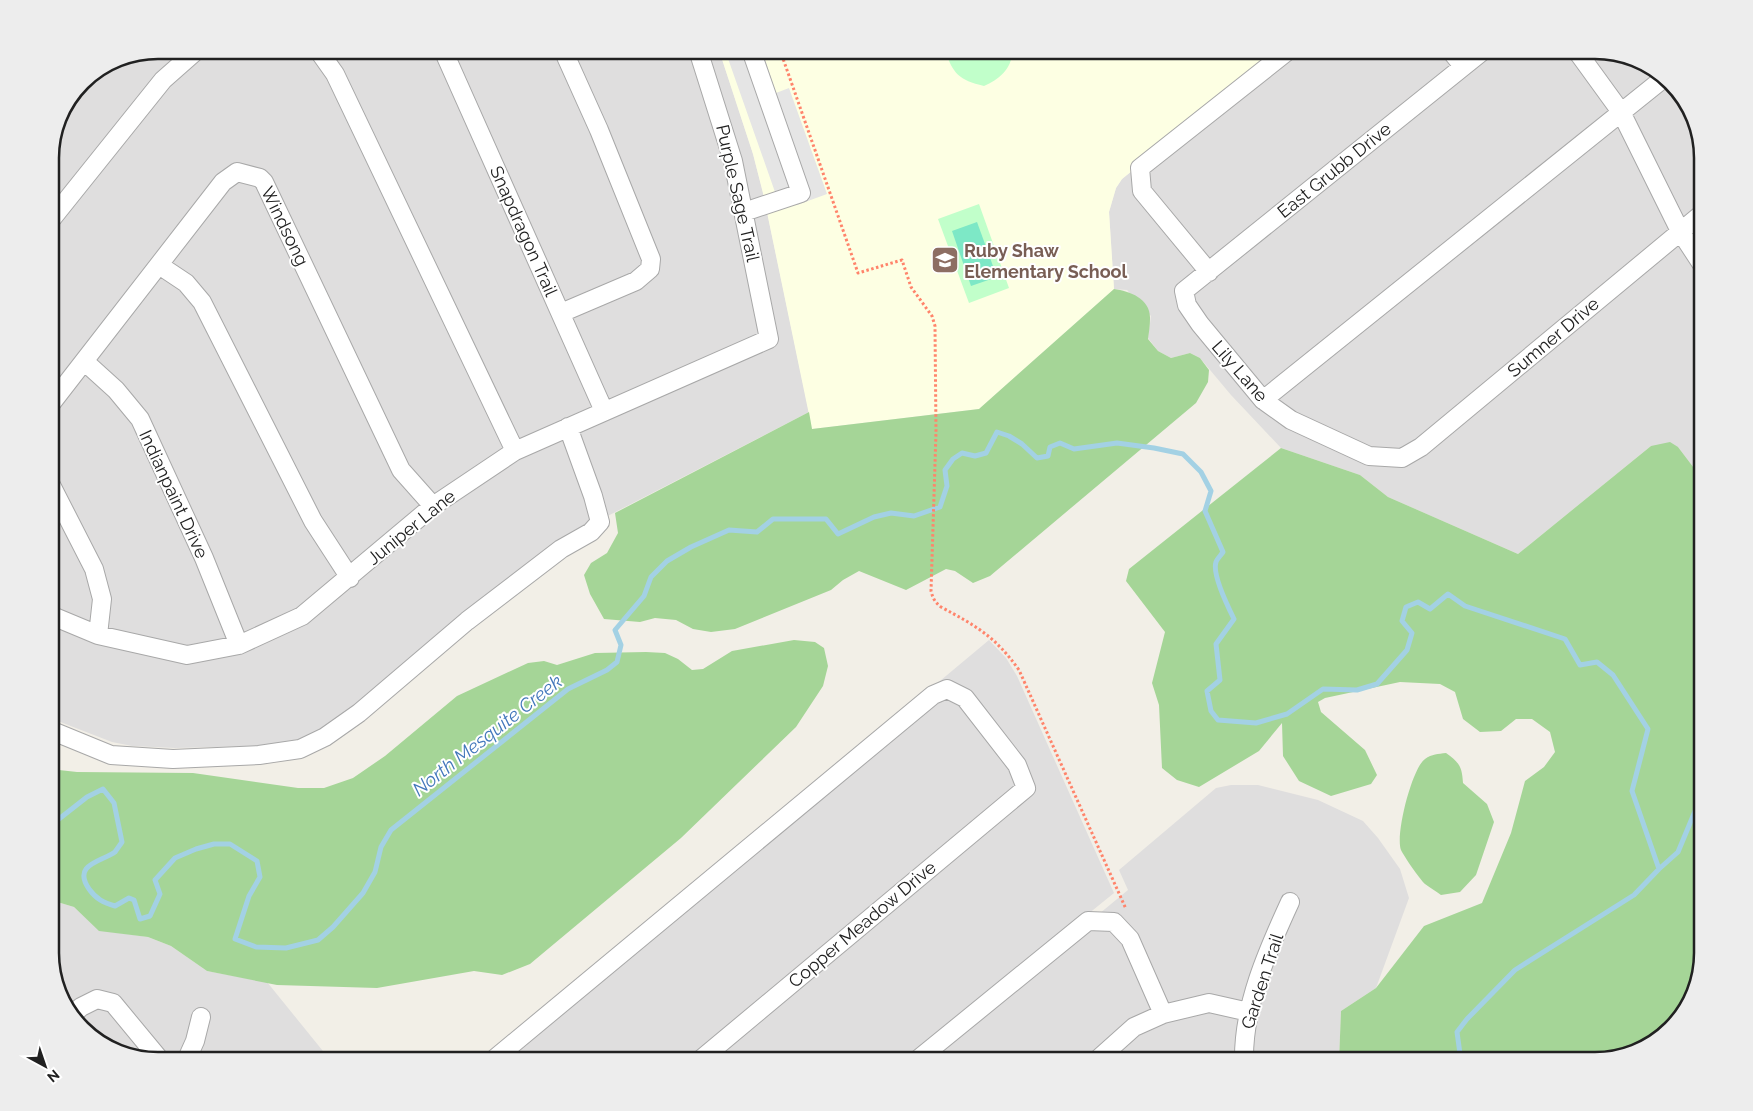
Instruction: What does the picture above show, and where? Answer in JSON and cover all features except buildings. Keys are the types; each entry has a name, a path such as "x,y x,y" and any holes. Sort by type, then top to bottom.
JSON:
{"street":[{"path":"59,210 164,80 186,59"},
{"path":"324,59 335,74 515,451"},
{"name":"Snapdragon Trail","path":"447,59 604,411"},
{"path":"561,314 636,281 650,269 651,258 599,130 567,59"},
{"name":"Purple Sage Trail","path":"701,59 726,134 744,212 769,339"},
{"path":"744,212 801,194 754,59"},
{"path":"1208,272 1142,191 1140,168 1278,59"},
{"path":"1457,59 1463,66"},
{"name":"East Grubb Drive","path":"1184,291 1472,59"},
{"path":"1583,59 1621,112 1680,232 1694,253"},
{"path":"1263,400 1659,82"},
{"name":"Windsong","path":"59,393 223,182 237,172 260,178 264,182 300,255 401,470 433,506"},
{"name":"Sumner Drive","path":"1402,458 1422,447 1694,220"},
{"path":"159,265 186,283 202,302 313,521 350,578"},
{"name":"Lily Lane","path":"1184,291 1187,305 1200,324 1263,400 1291,420 1369,456 1402,458"},
{"name":"Juniper Lane","path":"59,619 98,635 187,655 239,645 302,616 350,578 433,506 515,451 769,339"},
{"name":"Indianpaint Drive","path":"84,361 116,390 140,419 204,558 239,645"},
{"path":"59,734 111,755 173,759 259,755 300,749 326,737 359,713 467,621 561,549 591,532 600,522 593,496 568,427"},
{"path":"59,501 94,569 102,599 98,635"},
{"name":"Copper Meadow Drive","path":"508,1052 933,695 947,689 965,698 1017,765 1026,788 709,1052"},
{"name":"Garden Trail","path":"1244,1052 1244,1039 1249,1012 1269,947 1290,902"},
{"path":"927,1052 1088,920 1114,922 1130,939 1163,1014"},
{"path":"77,1010 97,999 113,1003 153,1052"},
{"path":"1106,1052 1134,1027 1163,1014 1209,1003 1249,1012"},
{"path":"190,1052 195,1041 201,1016"}],"path":[{"path":"783,59 858,273 902,260 911,287 932,316 935,326 936,432 931,582 931,591 935,603 984,631 1001,647 1018,670 1126,910"}],"shaded area":[{"path":"152,59 722,59 753,154 763,193 809,412 567,537 347,715 305,738 260,746 175,748 132,746 112,742 59,721 59,152 66,120 83,93 103,75 114,69 126,64"},
{"name":"Ruby Shaw Elementary School","path":"722,59 1270,59 1122,179 1116,188 1109,212 1114,289 979,409 812,429 763,193 753,154"},
{"path":"728,59 765,59 776,93 789,88 827,194 797,205 790,188 775,192"},
{"path":"1270,59 1595,59 1621,62 1645,72 1660,83 1678,103 1687,120 1693,145 1694,468 1678,447 1651,446 1518,554 1388,497 1360,475 1281,448 1231,395 1200,358 1190,353 1171,358 1158,351 1148,338 1151,316 1127,290 1114,289 1109,212 1116,188 1122,179"},
{"path":"989,640 1006,658 1017,676 1114,893 918,1052 496,1052"},
{"path":"1231,785 1258,785 1318,800 1363,821 1378,838 1400,869 1409,898 1376,988 1341,1011 1339,1052 932,1052 1128,890 1119,870 1216,788"},
{"path":"59,902 74,907 99,930 148,937 171,946 207,971 267,982 324,1052 158,1052 126,1047 103,1036 88,1023 72,1003 66,991 59,959"}],"green space":[{"path":"949,59 1011,59 1008,68 1000,77 984,86 968,81 958,75"},
{"path":"979,204 1009,288 969,303 938,219"},
{"path":"977,222 997,277 971,286 952,231"},
{"path":"1114,289 1133,294 1147,306 1150,319 1148,339 1158,351 1171,358 1190,353 1200,358 1209,370 1208,382 1196,403 990,576 973,583 955,571 946,569 906,590 859,571 843,580 831,590 735,629 711,632 693,629 676,620 655,618 640,622 604,619 590,594 584,575 591,563 607,553 618,533 615,513 809,412 812,429 979,409"},
{"path":"1670,442 1678,447 1694,468 1694,953 1691,979 1681,1003 1665,1023 1645,1039 1621,1049 1608,1051 1339,1052 1341,1011 1376,988 1424,926 1482,903 1511,833 1525,781 1544,767 1555,752 1550,732 1532,719 1516,719 1501,731 1480,732 1463,719 1455,692 1440,684 1400,682 1325,698 1318,702 1321,712 1365,750 1377,775 1371,784 1331,796 1299,781 1283,756 1282,723 1259,751 1199,787 1177,780 1162,768 1159,705 1152,683 1165,632 1126,581 1129,569 1281,448 1360,475 1388,497 1518,554 1651,446"},
{"path":"794,640 815,642 824,648 828,666 823,686 796,727 681,838 530,964 502,975 474,971 377,988 277,985 207,971 171,946 148,937 99,931 74,907 59,902 59,770 77,772 193,773 298,788 324,788 353,778 385,756 457,696 528,663 544,661 557,665 595,653 646,652 665,653 678,659 692,670 703,669 732,651"},
{"path":"1446,753 1459,766 1463,783 1487,804 1494,822 1476,875 1460,892 1441,895 1425,884 1403,854 1400,831 1410,788 1420,765 1430,756"}],"waterway":[{"name":"North Mesquite Creek","path":"59,819 87,797 103,789 114,803 122,842 115,852 86,869 84,874 85,881 97,898 104,902 115,906 129,898 134,900 140,919 150,916 160,894 155,880 175,858 214,844 230,844 257,861 260,877 249,896 235,939 256,947 286,948 318,940 333,927 363,893 375,872 381,847 391,830 568,689 607,670 617,662 621,645 615,630 644,596 651,577 667,561 691,547 729,530 757,532 773,519 826,519 838,534 874,517 891,513 914,516 940,507 947,486 945,470 953,459 962,453 975,456 986,453 997,432 1009,436 1022,444 1037,458 1048,456 1050,447 1060,443 1074,449 1117,443 1154,448 1183,454 1201,472 1211,491 1205,511 1223,552 1216,562 1216,574 1234,619 1216,644 1220,680 1207,691 1211,711 1218,720 1256,723 1287,714 1323,689 1357,690 1377,684 1407,650 1412,633 1402,621 1406,607 1418,602 1430,609 1448,594 1465,606 1565,639 1580,665 1597,662 1613,675 1648,729 1632,791 1659,869 1634,895 1515,970 1467,1019 1457,1032 1460,1052"},
{"path":"1659,869 1678,852 1694,814"}],"place":[{"name":"Ruby Shaw Elementary School","path":"945,260"}]}
